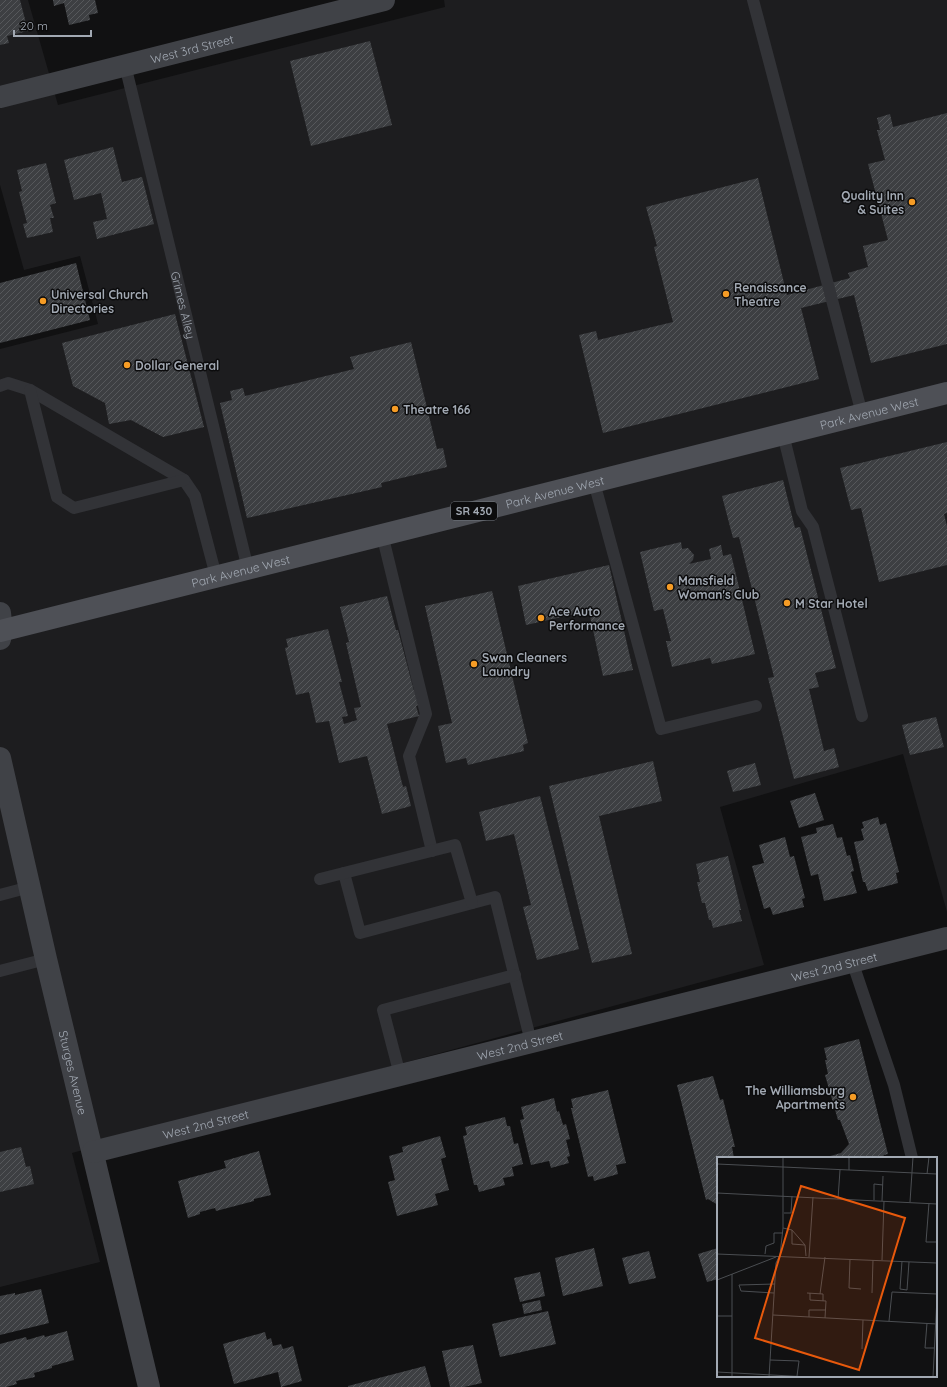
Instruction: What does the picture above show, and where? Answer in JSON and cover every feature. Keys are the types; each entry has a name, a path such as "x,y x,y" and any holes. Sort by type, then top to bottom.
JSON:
{"main road":[{"name":"Park Avenue West","path":"0,629 248,569 382,534 947,393"}],"street":[{"name":"West 3rd Street","path":"0,97 124,65 338,6 384,0"},
{"name":"Sturges Avenue","path":"0,758 46,959 149,1387"},
{"name":"West 2nd Street","path":"93,1152 947,938"}],"lane":[{"path":"754,0 862,414"},
{"name":"Grimes Alley","path":"124,65 248,569"},
{"path":"0,386 8,384 30,390 184,480 195,496 216,576"},
{"path":"30,390 57,497 74,508 184,480"},
{"path":"783,434 802,511 813,527 862,716"},
{"path":"594,482 661,729 756,706"},
{"path":"382,534 426,714 409,756 432,851"},
{"path":"320,879 455,845 472,903"},
{"path":"344,873 360,933 495,897 531,1042"},
{"path":"0,895 30,887"},
{"path":"0,971 46,959"},
{"path":"852,962 894,1085 912,1157"},
{"path":"400,1075 383,1010 515,975"}],"shaded area":[{"path":"0,0 28,0 58,105 445,7 444,0 947,0 947,912 903,754 720,807 764,965 72,1153 100,1262 0,1287 0,349 98,324 80,256 24,270 0,185"}],"building":[{"path":"0,0 20,0 28,31 7,36 9,43 0,45"},
{"path":"53,0 95,0 98,13 89,15 90,20 69,25 64,3 54,6"},
{"path":"370,41 392,125 311,146 290,61"},
{"path":"947,113 947,344 871,363 854,295 801,308 819,379 603,433 579,335 596,331 598,340 673,322 654,247 657,246 646,207 758,178 787,295 850,278 848,273 868,267 863,246 888,240 868,164 885,160 877,130 880,130 877,118 890,114 893,127"},
{"path":"113,147 122,182 142,177 154,224 97,239 93,222 107,219 101,193 74,200 64,160"},
{"path":"46,163 56,203 50,205 54,218 50,218 53,232 27,238 23,224 27,223 19,192 22,191 17,170"},
{"name":"Universal Church Directories","path":"76,263 90,320 0,343 0,283"},
{"name":"Dollar General","path":"175,314 204,427 163,437 131,420 109,424 105,403 73,386 62,343"},
{"path":"411,342 437,449 443,448 447,467 381,483 382,487 247,518 220,403 232,400 230,391 243,388 245,396 354,369 350,357"},
{"path":"947,442 947,513 944,514 947,526 947,565 879,582 861,508 851,510 840,468"},
{"name":"M Star Hotel","path":"783,480 795,528 800,527 836,668 815,673 819,687 809,689 824,751 834,748 839,767 794,779 768,678 774,677 739,537 733,538 722,496"},
{"path":"681,542 682,549 688,548 694,555 693,560 689,564 711,559 709,549 721,545 723,556 731,554 755,654 712,664 710,658 672,667 666,641 671,641 663,609 654,611 640,552"},
{"name":"Ace Auto Performance","path":"609,565 633,670 603,676 589,611 526,625 518,586"},
{"name":"Swan Cleaners Laundry","path":"492,591 528,743 523,745 524,751 468,765 466,758 446,763 438,726 452,723 425,606"},
{"path":"387,596 419,705 416,706 419,716 387,724 403,787 406,786 411,806 382,814 367,756 339,763 329,721 316,723 309,692 296,695 285,648 288,647 286,639 328,629 342,682 339,682 348,716 342,717 344,724 357,720 354,708 361,707 346,643 349,642 340,607"},
{"path":"936,717 944,747 910,755 902,725"},
{"path":"653,761 662,801 599,816 632,954 592,963 549,786"},
{"path":"755,763 761,785 733,792 727,771"},
{"path":"815,793 824,820 799,828 790,801"},
{"path":"540,796 579,949 537,960 523,907 531,905 514,834 486,841 479,812"},
{"path":"878,817 880,825 886,823 899,872 896,873 898,883 868,891 865,882 863,882 854,842 864,840 861,829 864,828 862,822"},
{"path":"833,824 837,838 842,837 847,856 850,855 854,871 851,872 857,893 824,901 818,874 811,876 801,837 817,833 816,828"},
{"path":"785,837 790,857 794,856 805,898 802,899 804,907 773,915 770,907 764,909 752,866 764,863 759,845"},
{"path":"728,856 741,910 739,910 742,921 713,928 711,920 709,920 705,903 702,903 697,882 700,882 696,864"},
{"name":"The Williamsburg Apartments","path":"859,1039 888,1154 883,1157 827,1157 841,1153 849,1144 840,1120 838,1120 825,1075 828,1074 824,1048"},
{"name":"The Williamsburg Apartments","path":"713,1076 720,1100 723,1099 735,1147 732,1147 734,1157 717,1157 717,1204 708,1199 706,1200 677,1085"},
{"path":"608,1090 626,1163 616,1165 618,1174 594,1181 593,1176 588,1177 571,1108 573,1108 571,1099"},
{"path":"554,1098 557,1112 559,1111 563,1125 566,1124 570,1139 566,1140 570,1156 567,1157 569,1163 551,1168 549,1161 531,1165 520,1120 524,1119 521,1107"},
{"path":"505,1117 507,1126 510,1126 514,1144 518,1143 523,1164 512,1167 514,1176 503,1178 505,1185 479,1192 477,1185 474,1185 463,1136 467,1135 465,1127"},
{"path":"440,1136 446,1157 441,1159 449,1190 435,1194 438,1205 397,1216 388,1182 395,1180 389,1156 403,1152 402,1147"},
{"path":"21,1147 26,1167 30,1166 34,1184 0,1192 0,1152"},
{"path":"259,1151 271,1195 216,1211 215,1208 200,1212 200,1214 188,1218 178,1181 226,1168 224,1161"},
{"path":"594,1248 603,1286 563,1296 555,1258"},
{"path":"717,1248 717,1279 707,1282 698,1254"},
{"path":"649,1251 656,1278 629,1284 622,1258"},
{"path":"540,1272 545,1296 520,1302 514,1278"},
{"path":"41,1289 49,1323 0,1335 0,1296 15,1293 15,1295"},
{"path":"540,1300 542,1310 524,1314 522,1304"},
{"path":"548,1311 556,1344 500,1357 492,1324"},
{"path":"67,1331 74,1360 34,1373 35,1377 16,1381 17,1384 0,1387 0,1344 26,1337 27,1340"},
{"path":"265,1332 267,1340 271,1338 273,1346 281,1344 283,1349 293,1346 302,1381 281,1387 278,1372 234,1384 223,1344"},
{"path":"473,1345 482,1383 464,1387 450,1387 442,1351"},
{"path":"425,1366 431,1387 348,1387 348,1386"}],"place":[{"name":"Quality Inn & Suites","path":"912,202"},
{"name":"Renaissance Theatre","path":"726,294"},
{"name":"Universal Church Directories","path":"43,301"},
{"name":"Dollar General","path":"127,365"},
{"name":"Theatre 166","path":"395,409"},
{"name":"Mansfield Woman's Club","path":"670,587"},
{"name":"M Star Hotel","path":"787,603"},
{"name":"Ace Auto Performance","path":"541,618"},
{"name":"Swan Cleaners Laundry","path":"474,664"},
{"name":"The Williamsburg Apartments","path":"853,1097"}]}
